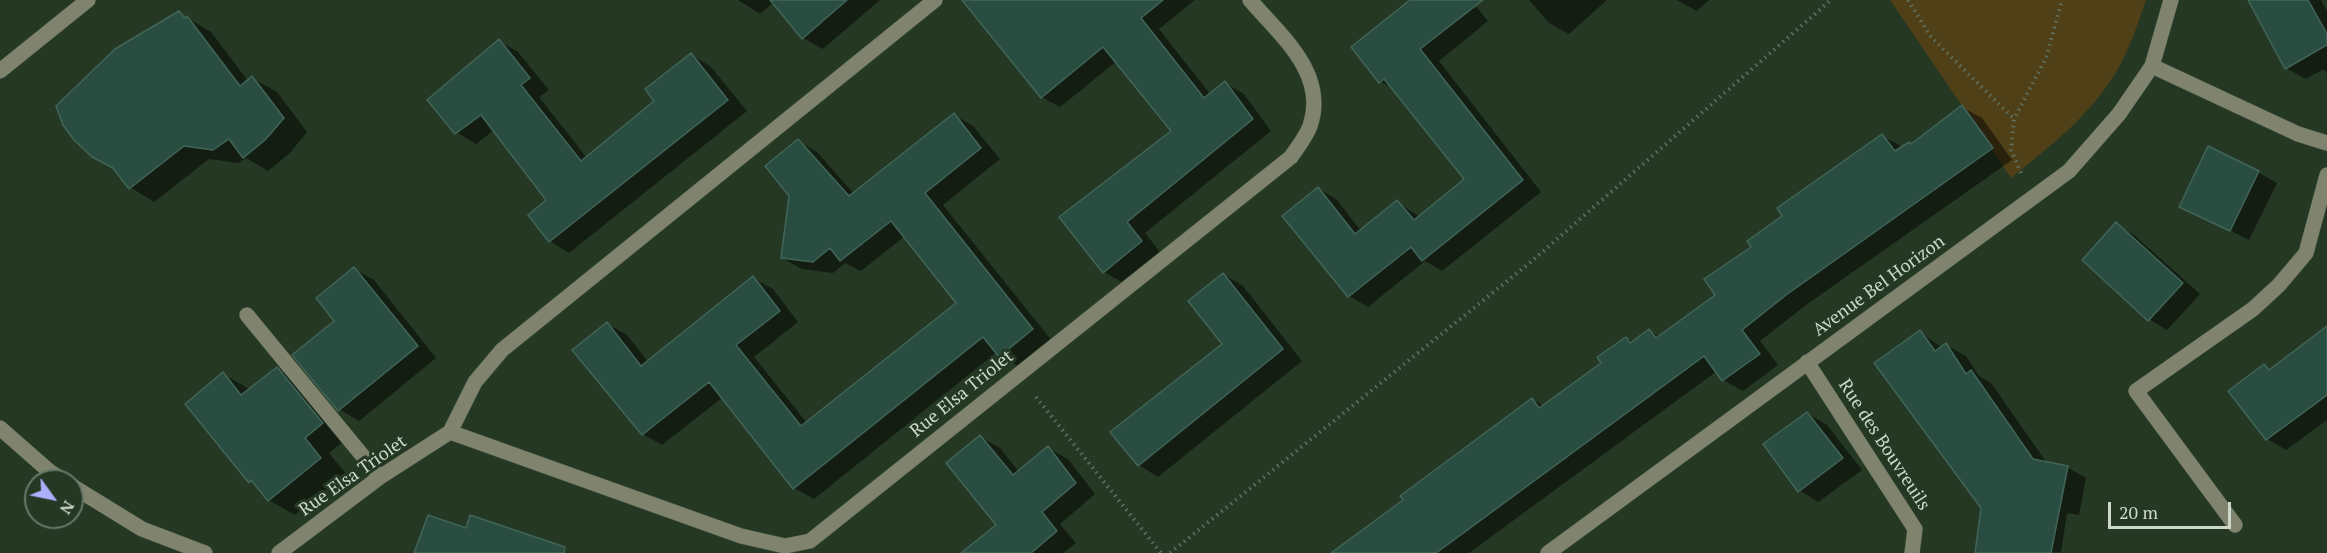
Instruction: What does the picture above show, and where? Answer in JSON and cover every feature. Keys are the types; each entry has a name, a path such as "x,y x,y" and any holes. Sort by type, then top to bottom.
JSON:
{"street":[{"path":"0,71 88,0"},
{"path":"450,432 475,382 502,350 935,0"},
{"name":"Rue Elsa Triolet","path":"279,553 380,477 450,432 741,536 785,546 810,541 1291,157 1310,127 1316,95 1304,63 1250,0"},
{"name":"Avenue Bel Horizon","path":"1549,553 2069,171 2119,114 2152,66 2171,0"},
{"path":"2152,66 2298,134 2327,143"},
{"path":"2235,525 2136,391 2253,309 2279,285 2306,253 2327,175"},
{"path":"247,315 380,477"},
{"name":"Rue des Bouvreuils","path":"1807,362 1915,529 1912,553"},
{"path":"0,428 47,469"},
{"path":"84,493 142,529 205,553"}],"path":[{"path":"1170,553 1532,261 1831,0"},
{"path":"1908,0 1931,37 2014,119"},
{"path":"2033,198 2010,150 2014,119 2046,58 2062,0"},
{"path":"1018,375 1161,553"}],"shaded area":[{"path":"1890,0 2146,0 2132,40 2103,92 2066,132 2011,178"}],"building":[{"path":"770,0 847,0 802,39"},
{"path":"962,0 1163,0 1141,18 1204,98 1225,81 1253,119 1127,222 1142,241 1103,273 1059,217 1171,131 1103,47 1041,98"},
{"path":"1410,0 1483,0 1420,49 1523,180 1422,261 1411,247 1348,297 1282,216 1318,187 1355,234 1397,200 1414,220 1464,179 1384,79 1379,83 1351,47"},
{"path":"2248,0 2308,0 2327,34 2327,45 2285,69"},
{"path":"179,11 185,18 187,16 240,86 252,76 284,118 265,140 243,158 229,139 213,150 184,146 129,189 113,168 92,157 74,140 63,125 56,106 115,49"},
{"path":"499,39 530,78 521,85 581,161 654,101 645,89 691,53 728,100 549,242 528,215 546,200 481,115 455,134 427,100"},
{"path":"1962,105 1993,148 1786,295 1742,330 1760,354 1722,381 1704,356 1436,553 1331,553 1403,500 1400,496 1532,398 1539,408 1601,363 1597,357 1626,337 1630,343 1649,329 1656,338 1715,295 1704,279 1751,247 1747,241 1782,216 1777,208 1882,134 1895,151 1909,142 1911,144"},
{"path":"954,113 981,148 925,193 1033,329 999,357 983,337 793,489 709,382 642,435 572,350 607,322 641,366 753,276 780,311 736,345 801,426 956,303 891,221 840,261 830,248 813,262 781,258 789,196 765,166 798,139 849,196"},
{"path":"2208,146 2259,171 2230,231 2179,207"},
{"path":"2116,222 2183,283 2148,321 2082,260"},
{"path":"354,267 418,346 338,411 292,355 334,321 316,298"},
{"path":"1223,273 1283,349 1138,466 1110,432 1222,344 1188,301"},
{"path":"2327,326 2327,395 2266,440 2228,391 2264,364 2269,370"},
{"path":"1920,330 1935,351 1946,343 1966,374 1971,370 2033,459 2068,466 2051,553 1975,553 1981,508 1874,363"},
{"path":"277,367 323,423 305,438 321,458 268,501 251,480 249,483 185,404 223,372 241,395"},
{"path":"1807,412 1843,458 1798,492 1763,444"},
{"path":"980,435 1013,475 1048,446 1076,483 1042,512 1057,531 1031,553 961,553 996,525 946,463"},
{"path":"428,515 466,528 470,515 565,547 564,553 414,553"}]}
